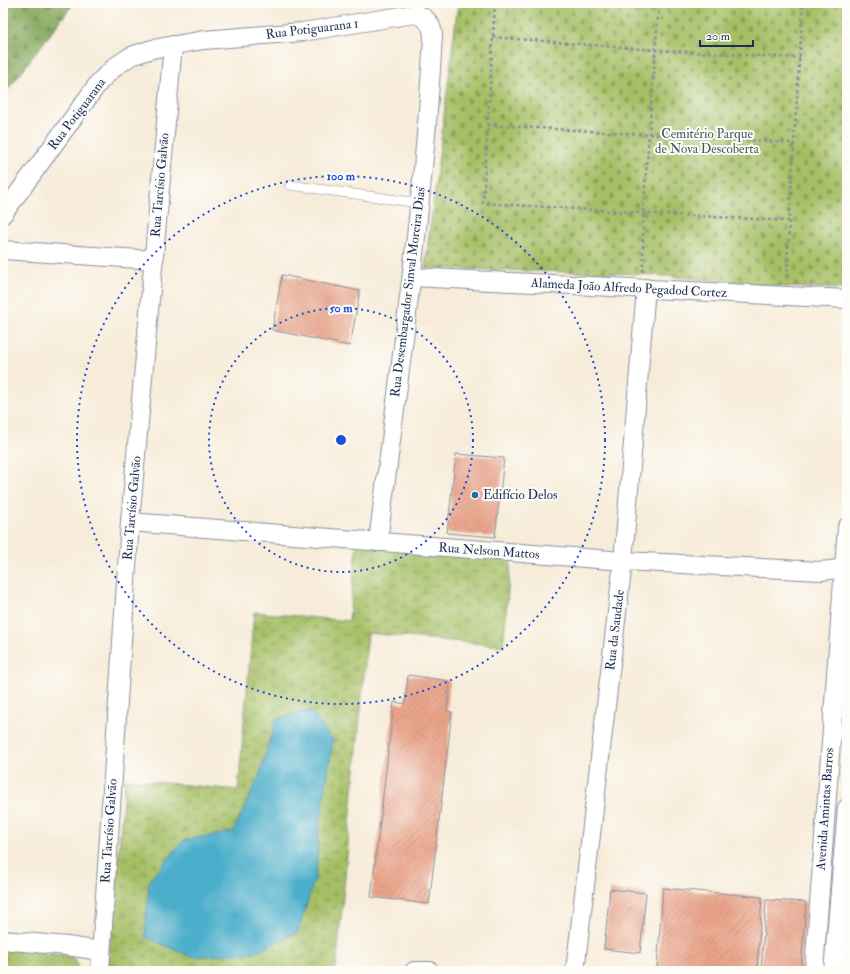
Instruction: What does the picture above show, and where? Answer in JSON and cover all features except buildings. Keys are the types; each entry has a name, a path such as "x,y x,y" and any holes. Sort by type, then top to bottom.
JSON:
{"street":[{"name":"Rua Potiguarana 1","path":"173,45 204,40 302,32 414,14 427,20 432,29 433,42"},
{"name":"Rua Desembargador Sinval Moreira Dias","path":"378,542 412,277 429,103 433,42"},
{"name":"Rua Potiguarana","path":"3,214 100,81 116,66 131,56 152,49 173,45"},
{"name":"Rua Tarcísio Galvão","path":"100,971 130,522 173,45"},
{"path":"3,250 154,260"},
{"name":"Alameda João Alfredo Pegadod Cortez","path":"412,277 847,299"},
{"name":"Rua da Saudade","path":"575,971 623,561 646,288"},
{"name":"Rua Nelson Mattos","path":"130,522 623,561 821,571 845,568"},
{"name":"Avenida Amintas Barros","path":"814,971 847,527"},
{"name":"Avenida Amintas Barros","path":"833,971 847,808"},
{"path":"3,940 101,951"},
{"path":"414,971 430,971"}],"lane":[{"path":"290,185 419,203"}],"path":[{"path":"495,3 483,203 789,221"},
{"path":"646,288 643,274 643,213 659,3"},
{"path":"786,296 789,221 803,3"},
{"path":"493,37 655,50 800,58"},
{"path":"488,124 794,143"}],"green space":[{"path":"3,3 74,3 3,96"},
{"name":"Cemitério Parque de Nova Descoberta","path":"458,3 847,3 847,235 843,289 786,287 643,274 425,268"},
{"path":"357,542 511,558 503,646 368,633 336,971 126,971 108,969 125,779 238,790 254,612 349,621"},
{"path":"3,949 70,956 77,962 78,971 3,971"}],"water":[{"path":"310,710 333,741 319,828 316,875 298,932 255,952 193,957 145,937 149,881 184,840 233,832 259,776 276,719"}],"place":[{"name":"Edifício Delos","path":"475,495"}]}
